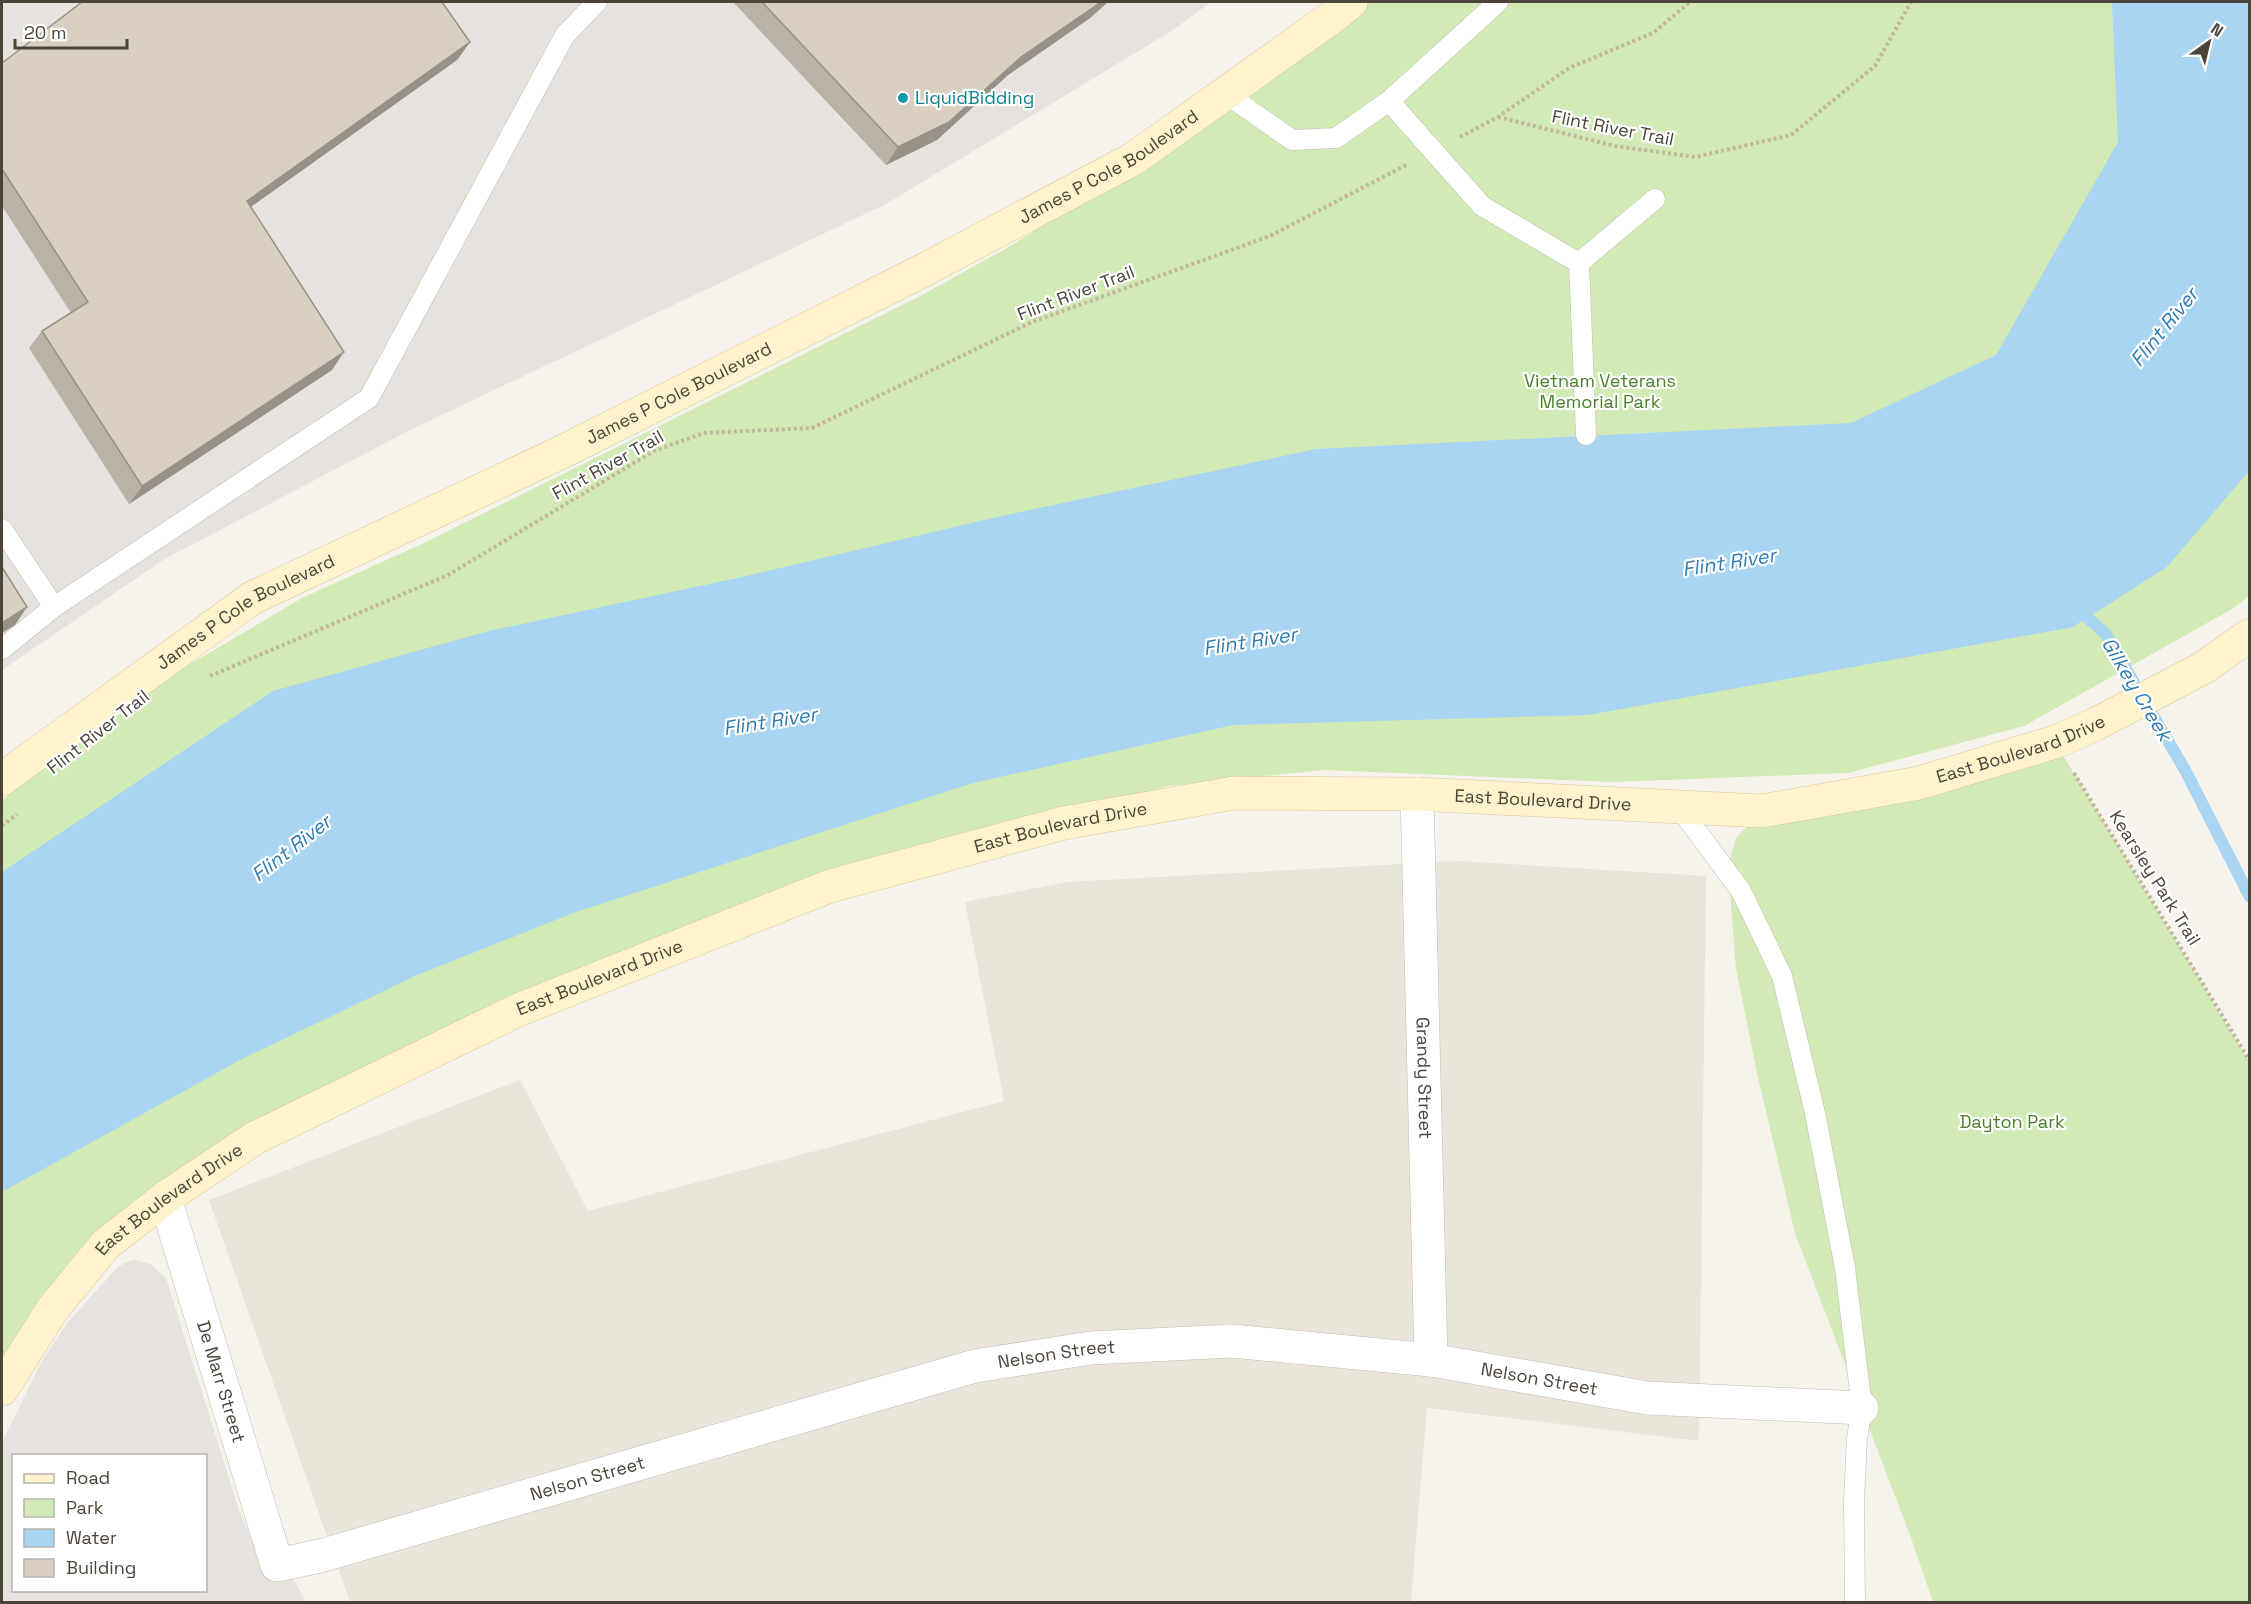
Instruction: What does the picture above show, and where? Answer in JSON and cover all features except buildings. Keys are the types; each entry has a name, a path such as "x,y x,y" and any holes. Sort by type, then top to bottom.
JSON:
{"street":[{"name":"James P Cole Boulevard","path":"2,779 252,598 564,451 922,271 1133,159 1225,93 1337,6"},
{"name":"East Boulevard Drive","path":"2,1389 52,1310 105,1245 165,1198 255,1138 518,1010 830,885 1064,823 1234,793 1417,794 1762,811 1919,783 2055,742 2094,725 2203,668 2250,636"},
{"name":"Grandy Street","path":"1417,794 1431,1360"},
{"name":"De Marr Street","path":"165,1198 277,1565"},
{"name":"Nelson Street","path":"277,1565 320,1556 975,1366 1091,1348 1232,1341 1431,1360 1647,1398 1862,1408"}],"lane":[{"path":"2,649 54,607 369,398 565,35 597,2"},
{"path":"1225,93 1292,140 1336,138 1389,101 1498,2"},
{"path":"1389,101 1482,206 1579,262"},
{"path":"1579,262 1655,199"},
{"path":"1579,262 1586,435"},
{"path":"2,529 54,607"},
{"path":"1679,807 1741,891 1782,976 1815,1113 1845,1268 1862,1408 1857,1438 1854,1502 1855,1602"}],"path":[{"name":"Flint River Trail","path":"203,679 448,575 654,451 704,433 812,428 1032,322 1270,236 1497,117 1569,68 1653,33 1690,2"},
{"name":"Flint River Trail","path":"1497,117 1615,146 1695,157 1791,135 1875,66 1911,2"},
{"name":"Kearsley Park Trail","path":"2055,742 2250,1061"},
{"path":"2,826 20,811"}],"shaded area":[{"path":"2,2 1211,2 1173,30 886,204 408,431 163,560 2,670"},
{"path":"1458,861 1706,876 1699,1441 1427,1408 1411,1602 350,1602 209,1200 520,1080 588,1211 1004,1101 965,902 1067,882"},
{"path":"135,1260 150,1264 166,1278 239,1510 253,1542 287,1568 306,1602 2,1602 2,1442 42,1361 68,1322 124,1263"}],"green space":[{"name":"Vietnam Veterans Memorial Park","path":"1370,2 2249,2 2250,595 2234,608 2024,726 1848,773 1613,782 1324,770 1167,786 894,870 255,1138 27,1332 2,1379 2,800 121,705 302,598 424,543 924,294 1014,244 1307,52"},
{"name":"Dayton Park","path":"2055,742 2249,1061 2249,1602 1933,1602 1911,1538 1795,1233 1758,1078 1736,969 1728,865 1736,838 1762,811"}],"water":[{"name":"Flint River","path":"2112,2 2249,2 2249,471 2167,567 2073,627 1588,715 1233,725 973,783 573,913 415,976 240,1060 2,1192 2,872 273,691 489,631 742,577 997,517 1316,449 1851,423 1996,355 2118,142"}],"waterway":[{"name":"Gilkey Creek","path":"2075,607 2105,633 2185,770 2250,897"}],"place":[{"name":"LiquidBidding","path":"903,98"}]}
